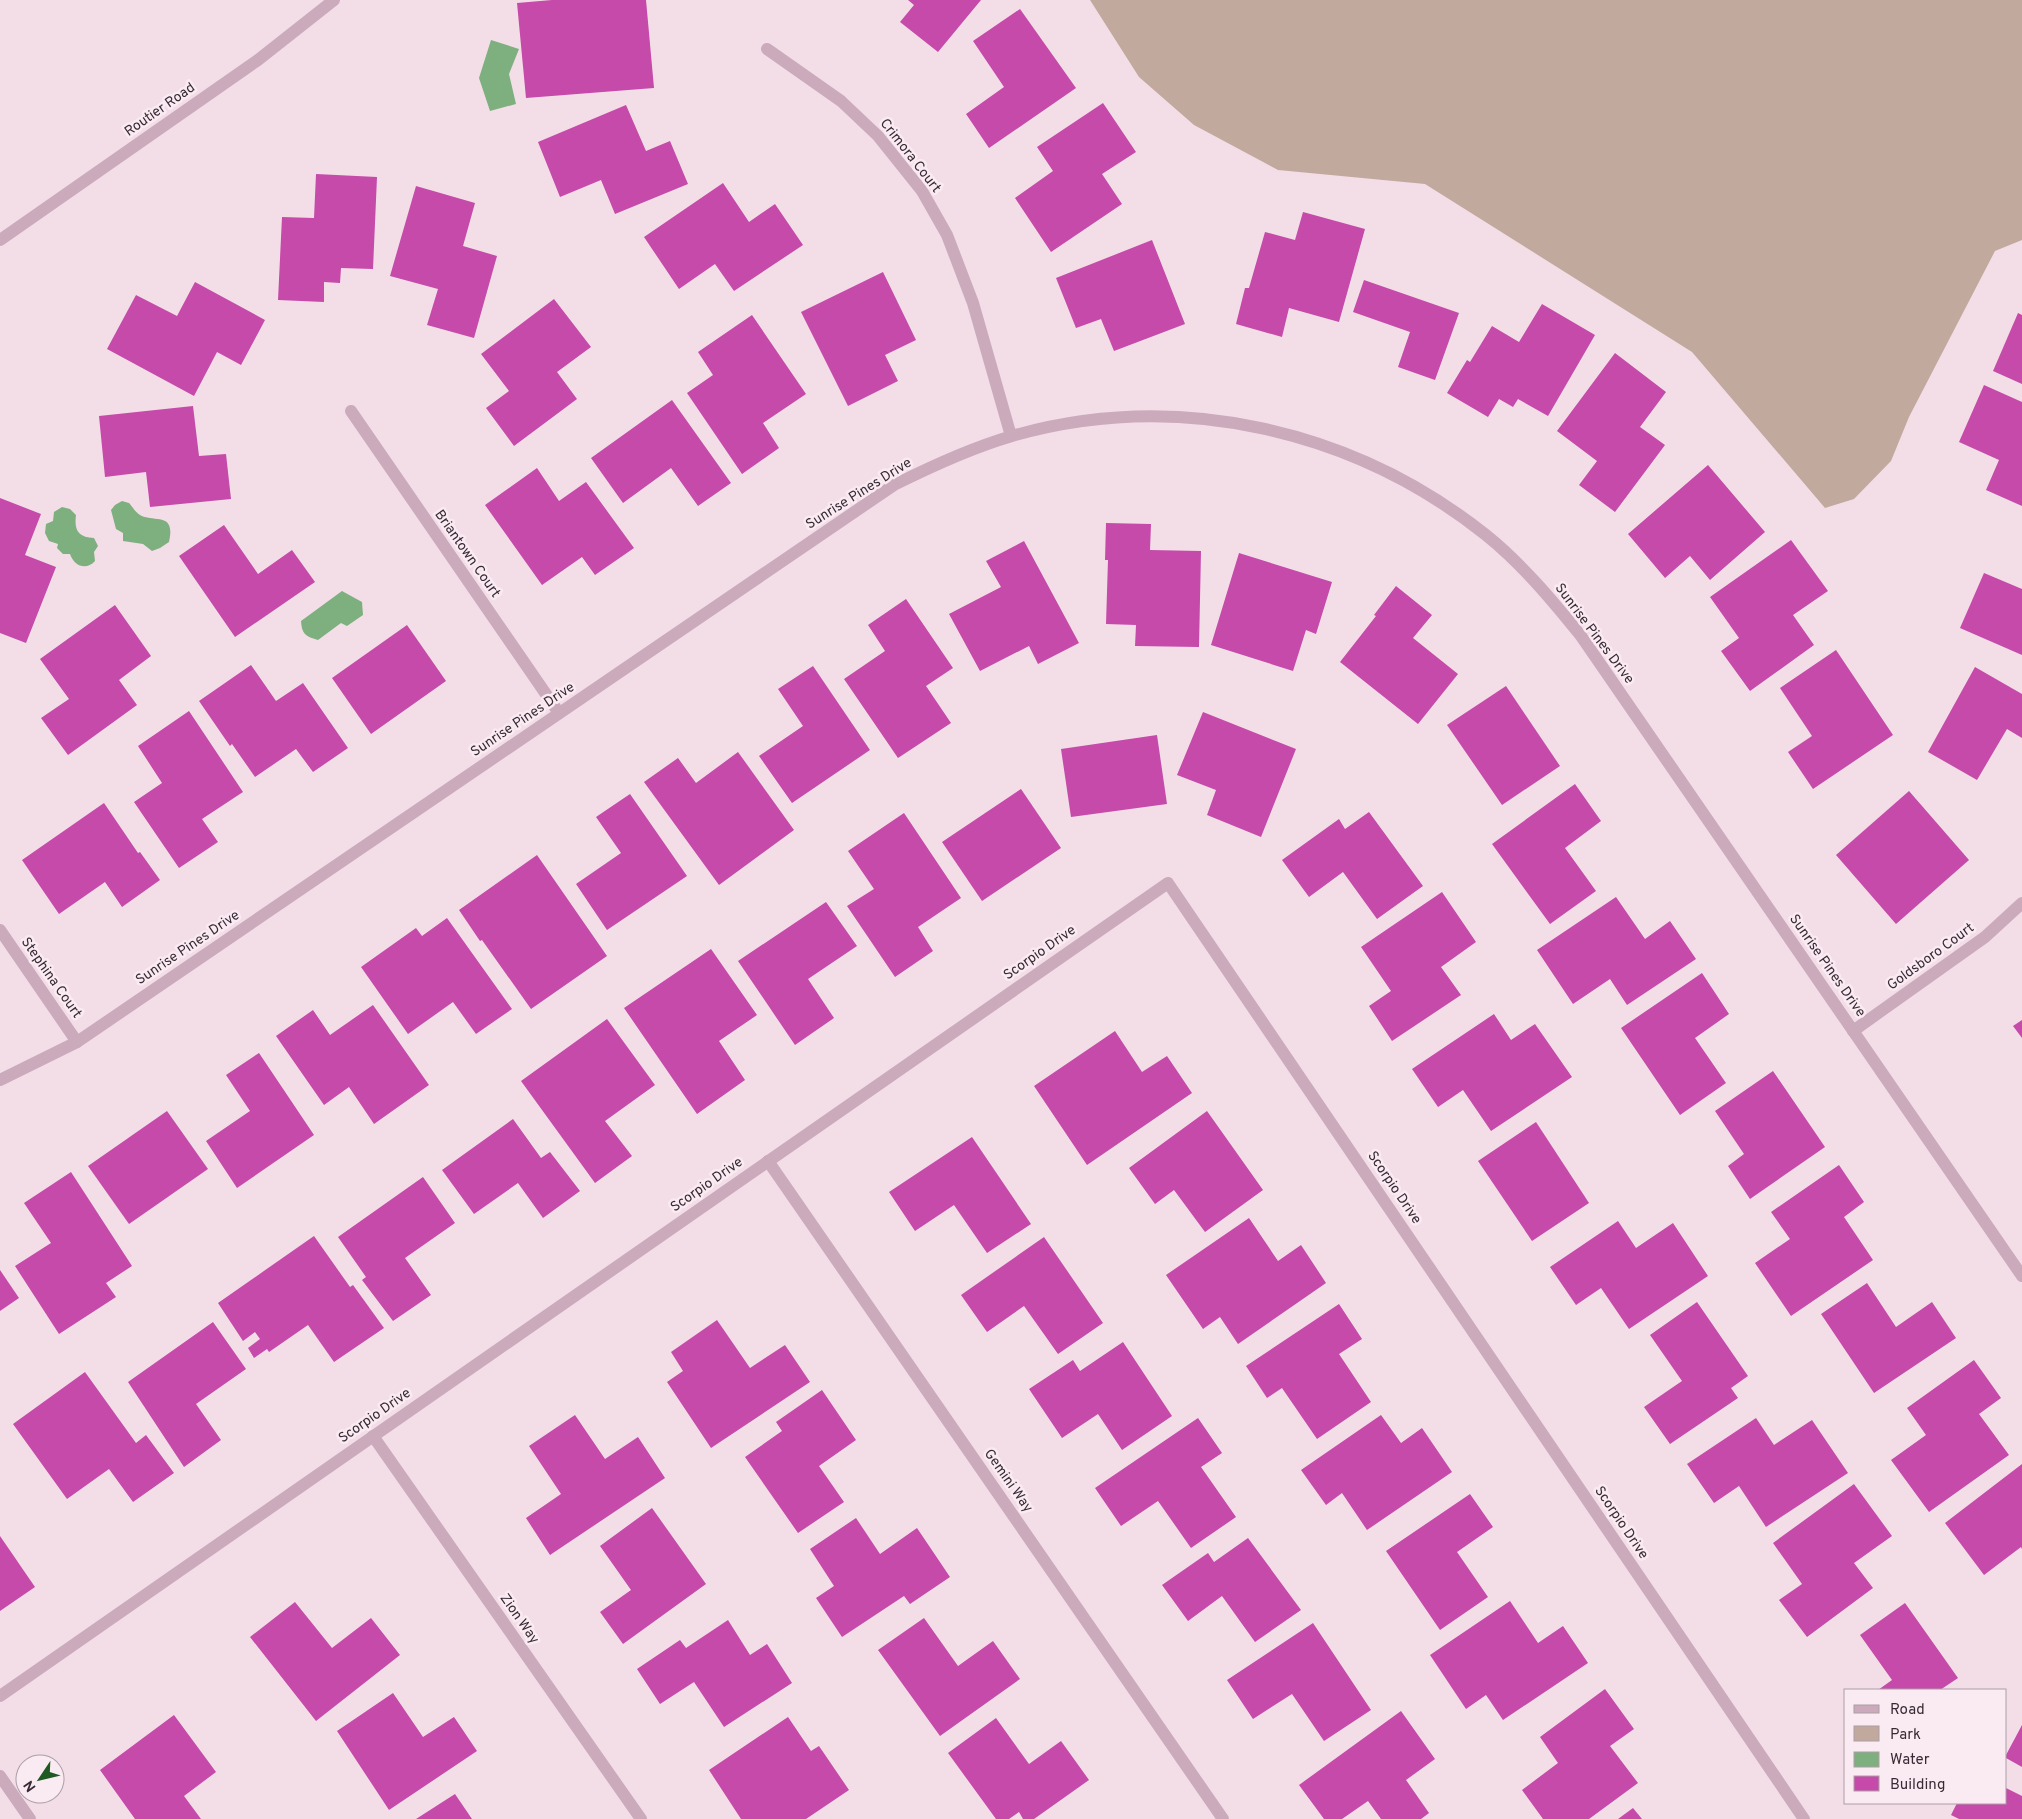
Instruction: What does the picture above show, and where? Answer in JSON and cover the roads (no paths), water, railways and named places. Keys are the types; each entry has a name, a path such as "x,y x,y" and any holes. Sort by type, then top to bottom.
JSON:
{"street":[{"name":"Routier Road","path":"0,240 258,60 334,0"},
{"name":"Crimora Court","path":"767,49 841,101 878,136 922,191 947,235 973,303 1012,436"},
{"name":"Briantown Court","path":"351,412 559,713"},
{"name":"Sunrise Pines Drive","path":"0,1080 77,1042 894,486 935,464 1012,436 1057,426 1121,418 1194,418 1240,424 1311,442 1372,464 1412,484 1451,509 1487,536 1522,567 1581,636 2022,1276"},
{"name":"Scorpio Drive","path":"0,1696 1168,883 1804,1819"},
{"name":"Goldsboro Court","path":"1853,1031 1986,937 2022,903"},
{"name":"Stephina Court","path":"0,930 77,1042"},
{"name":"Gemini Way","path":"768,1161 1223,1819"},
{"name":"Zion Way","path":"373,1436 641,1819"},
{"path":"0,1776 30,1819"}],"water":[{"path":"491,40 519,49 509,74 516,104 490,111 479,78"},
{"path":"122,501 129,503 140,515 167,522 170,532 169,542 152,551 143,544 123,541 123,533 116,529 111,510"},
{"path":"62,507 70,509 76,515 78,532 84,536 94,538 98,546 94,552 95,561 88,566 81,566 74,562 70,554 63,554 57,548 58,544 49,541 45,533 46,524 53,521 54,512"},
{"path":"342,591 362,602 363,615 347,626 341,623 318,640 307,636 303,632 301,621"}]}
